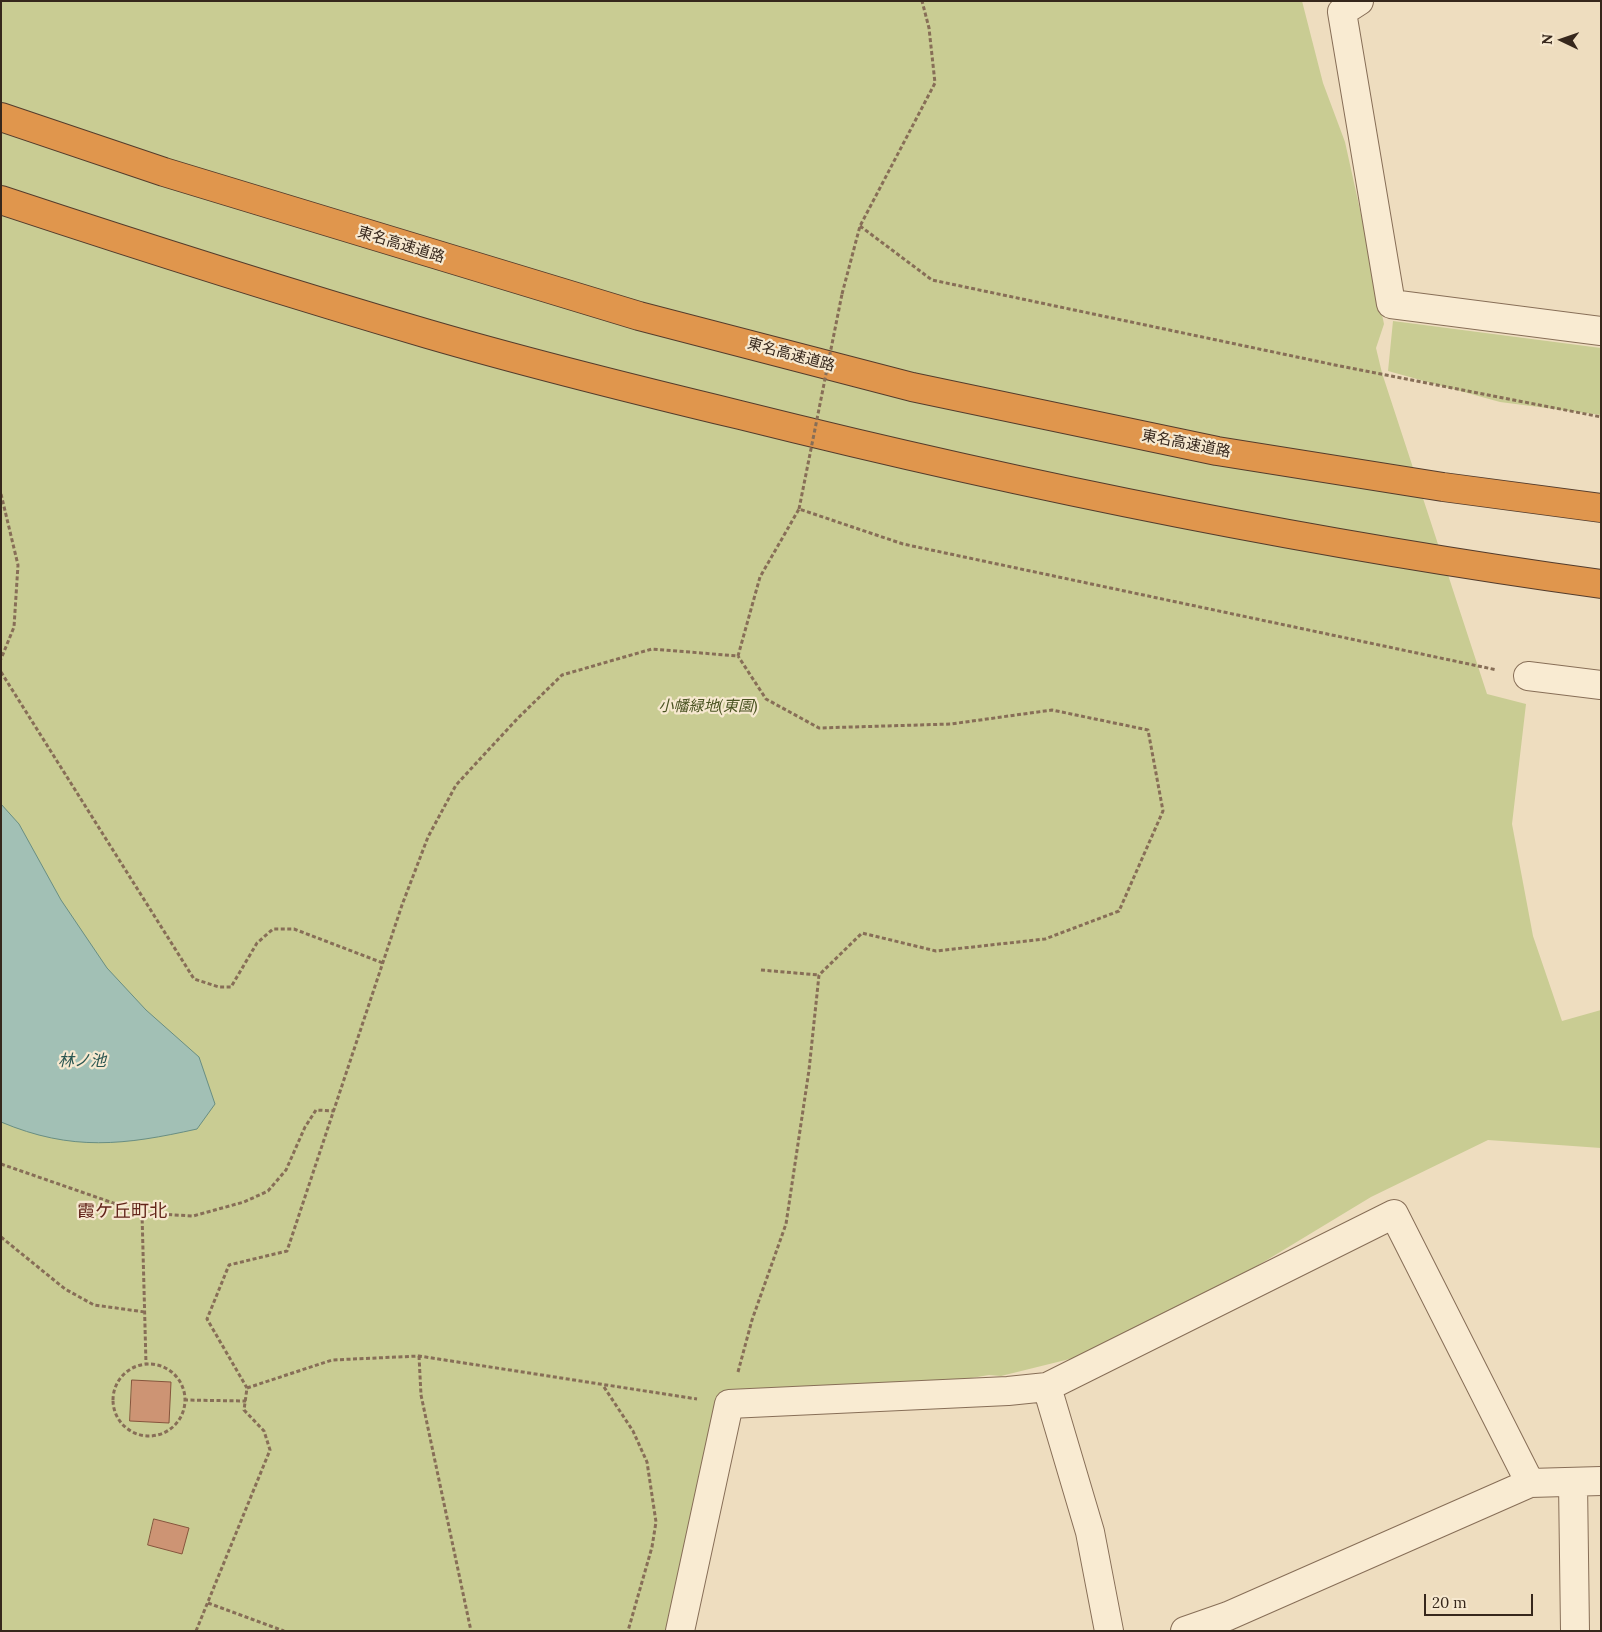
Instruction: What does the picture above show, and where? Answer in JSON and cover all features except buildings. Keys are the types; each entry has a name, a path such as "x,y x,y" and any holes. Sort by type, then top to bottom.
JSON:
{"highway":[{"name":"東名高速道路","path":"1,117 164,172 620,310 912,387 1217,451 1443,487 1601,508"},
{"path":"1,200 431,335 638,390 840,440 982,472 1211,518 1528,574 1601,584"}],"street":[{"path":"1359,1 1342,12 1391,304 1601,331"},
{"path":"1528,676 1601,685"},
{"path":"680,1631 729,1404 1008,1391 1047,1386 1394,1214 1530,1483"},
{"path":"1047,1386 1090,1532 1109,1631"},
{"path":"1185,1631 1227,1623 1530,1483 1601,1481"},
{"path":"1573,1482 1575,1631"}],"path":[{"path":"247,1388 332,1360 420,1356 729,1404 752,1320 786,1224 809,1070 818,975 862,933 936,951 1045,939 1119,911 1163,811 1148,730 1052,710 951,724 819,728 766,699 738,656 760,577 799,509 842,294 860,226 935,83 929,28 922,1"},
{"path":"860,226 932,280 1335,365 1601,417"},
{"path":"1,494 18,565 14,627 1,658"},
{"path":"799,509 903,544 1202,609 1528,676"},
{"path":"196,1631 270,1450 264,1431 244,1410 247,1388 207,1319 230,1265 287,1251 383,963 428,837 456,785 517,719 562,675 652,649 738,656"},
{"path":"1,672 194,978 219,987 231,987 257,943 272,929 294,929 383,963"},
{"path":"761,970 818,975"},
{"path":"1,1164 142,1213 193,1216 244,1202 268,1191 286,1170 305,1127 316,1110 334,1112"},
{"path":"142,1213 146,1364"},
{"path":"1,1237 65,1289 94,1305 145,1312"},
{"path":"420,1356 421,1395 471,1631"},
{"path":"146,1364 155,1364 172,1371 183,1387 185,1406 177,1423 161,1434 142,1436 125,1428 115,1413 113,1394 121,1376 136,1365 146,1364"},
{"path":"604,1386 633,1431 647,1462 656,1522 652,1547 628,1631"},
{"path":"184,1400 246,1401"},
{"path":"208,1602 284,1631"}],"green space":[{"name":"小幡緑地(東園)","path":"1,1 1302,1 1323,83 1345,142 1364,228 1384,324 1376,348 1382,373 1487,694 1526,704 1512,824 1533,936 1562,1021 1601,1010 1601,1148 1488,1140 1371,1197 1181,1312 1106,1350 1001,1376 989,1375 713,1421 673,1611 666,1631 1,1631"},
{"path":"1393,321 1601,348 1601,415 1500,402 1388,371"}],"water":[{"name":"林ノ池","path":"1,804 19,824 61,900 107,968 146,1010 199,1057 215,1104 197,1129 146,1139 99,1143 51,1138 27,1132 1,1122"}],"district":[{"name":"霞ケ丘町北","path":"122,1212"}]}
